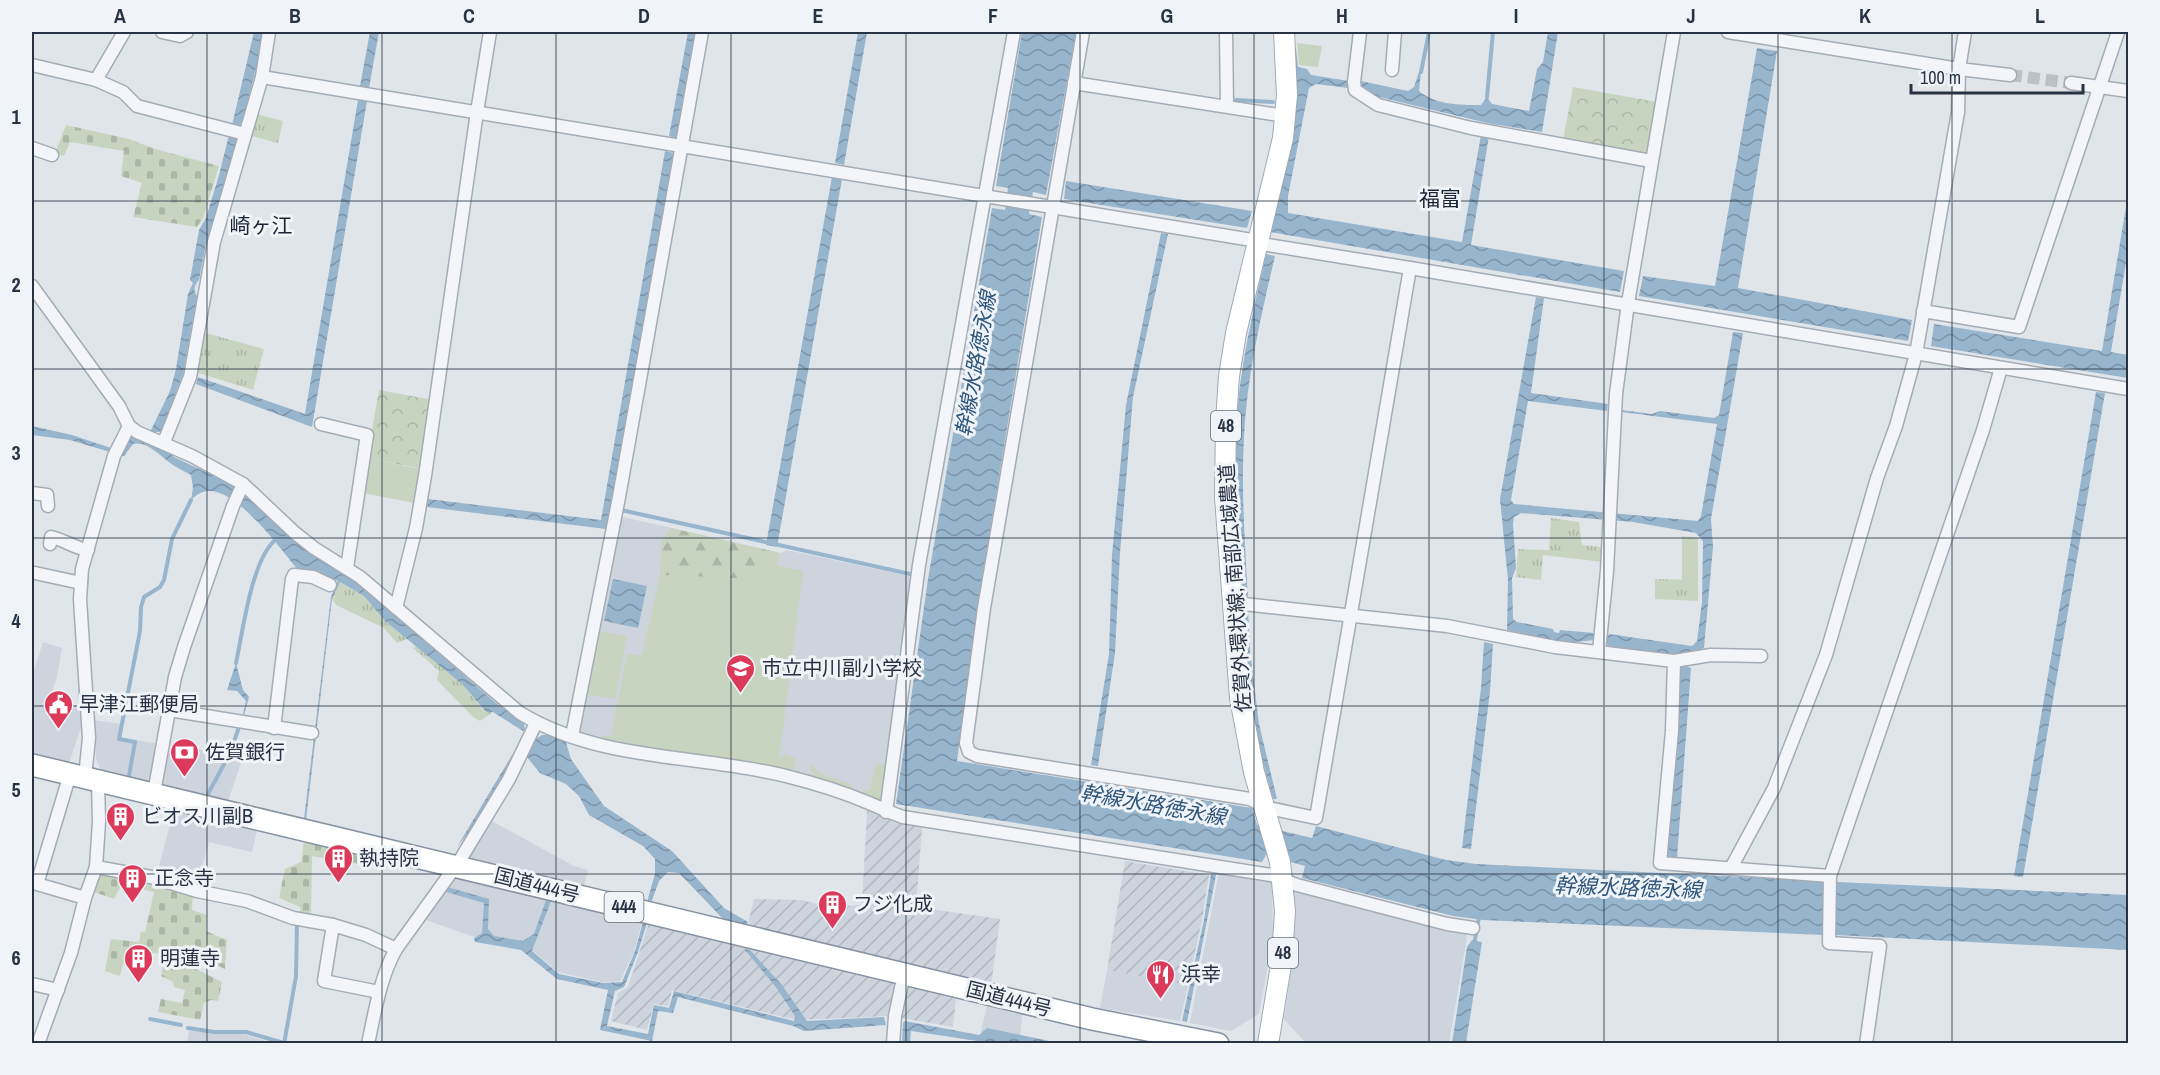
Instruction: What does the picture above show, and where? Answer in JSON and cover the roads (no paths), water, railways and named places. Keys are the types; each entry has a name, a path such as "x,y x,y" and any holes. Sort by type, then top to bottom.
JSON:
{"highway":[{"name":"国道444号","path":"32,765 1092,1019 1206,1042"}],"main road":[{"name":"佐賀外環状線; 南部広域農道","path":"1267,815 1254,772 1240,698 1224,497 1226,422 1236,333 1283,138 1287,95 1284,32"},
{"name":"48","path":"1267,815 1281,871 1285,911 1282,959 1268,1044"}],"street":[{"path":"96,80 124,32"},
{"path":"162,32 180,36 187,32"},
{"path":"164,442 190,376 214,242 262,77 269,32"},
{"path":"396,608 416,528 425,476 490,32"},
{"path":"572,736 619,497 702,32"},
{"path":"886,812 919,565 1014,32"},
{"path":"1083,32 984,608 966,743 969,752 977,756 1250,799 1267,815 1316,818 1410,268"},
{"path":"1226,32 1227,106"},
{"path":"1360,32 1355,90 1378,105 1471,128 1651,161"},
{"path":"1392,70 1395,32"},
{"path":"1599,643 1607,571 1614,411 1628,303 1674,32"},
{"path":"1728,32 2010,75"},
{"path":"1731,868 1774,788 1826,655 1877,478 1896,426 1916,354 1958,112 1959,69 1965,32"},
{"path":"1923,311 2019,327 2118,32"},
{"path":"32,65 96,80 123,92 136,106 245,134"},
{"path":"262,77 1258,241 1268,245 1628,303 2128,389"},
{"path":"1074,83 1285,116"},
{"path":"2072,83 2128,91"},
{"path":"32,148 52,155"},
{"path":"32,286 118,406 129,426 137,432 164,442 222,471 243,484 295,533 347,568 520,713 536,723 618,751 785,776 869,803 886,812 903,817 1271,875 1281,871 1297,885 1447,924 1473,928"},
{"path":"1866,1044 1880,946 1829,943 1830,876 1975,452 2001,368"},
{"path":"321,424 367,435 347,568"},
{"path":"85,898 34,883 84,777 89,738 80,599 82,569 115,452 129,426"},
{"path":"153,793 184,647 233,506 243,484"},
{"path":"32,493 47,495 48,506"},
{"path":"50,544 51,537 66,540 75,548 88,550"},
{"path":"274,728 292,579 294,575 325,583 334,561"},
{"path":"35,573 81,583"},
{"path":"1234,603 1447,626 1555,647 1599,643 1674,661 1711,655 1761,656"},
{"path":"1674,661 1672,731 1660,863 1830,876"},
{"path":"169,710 312,734"},
{"path":"368,1044 379,992 396,949 456,866 509,779 536,723"},
{"path":"38,1044 71,952 85,898 96,867 99,822 84,777"},
{"path":"96,867 151,877 197,891 247,901 292,918 333,925 366,935 396,949"},
{"path":"333,925 324,981 379,992"},
{"path":"893,1044 895,1016 904,974"},
{"path":"32,984 58,990"}],"water":[{"path":"254,32 262,32 257,65 242,123 238,126 232,125"},
{"path":"370,32 379,32 369,88 360,86"},
{"path":"688,32 695,32 676,138 669,136"},
{"path":"858,32 867,32 844,165 835,163"},
{"name":"幹線水路徳永線","path":"1022,32 1076,32 1046,195 1033,192 1029,214 1042,217 979,597 957,761 1252,808 1257,825 1312,838 1316,826 1446,860 1476,864 1824,881 1824,895 1836,895 1837,882 2128,895 2128,950 1835,935 1835,922 1823,922 1823,935 1483,920 1453,916 1302,878 1305,866 1266,855 1262,862 896,804 928,579 992,208 1005,210 1008,188 996,186"},
{"path":"1548,32 1558,32 1542,132 1487,123 1379,97 1364,90 1361,86 1361,81 1408,91 1414,87 1419,72 1421,72 1419,91 1440,102 1481,105 1487,97 1492,104 1529,111 1537,69 1543,62"},
{"path":"1757,48 1777,51 1738,288 1912,320 1908,341 1639,296 1643,276 1715,286"},
{"path":"1295,66 1307,69 1311,75 1349,81 1350,84 1348,88 1316,84 1309,88 1288,196 1288,213 1462,242 1481,135 1489,136 1471,245 1624,271 1620,292 1270,232"},
{"path":"358,100 367,101 312,427 196,384 198,377 305,414"},
{"path":"229,135 237,140 195,288 197,296 183,374 161,432 150,432 170,391 176,369 188,294 193,283 190,280 199,230 206,218"},
{"path":"665,151 674,153 606,529 427,507 428,499 601,520"},
{"path":"832,177 842,179 777,547 766,545"},
{"path":"1066,181 1252,211 1247,228 1064,199"},
{"path":"2128,195 2128,251 2111,352 2128,355 2128,378 1931,346 1934,324 2102,351"},
{"path":"1161,233 1168,234 1133,397 1120,553 1115,653 1098,766 1091,765 1109,654 1112,555 1126,405"},
{"path":"1266,254 1275,256 1251,368 1244,437 1243,497 1248,598 1241,597 1235,492 1236,429 1243,363"},
{"path":"1536,297 1544,298 1531,393 1608,404 1607,411 1528,401 1511,500 1514,504 1698,521 1701,516 1717,424 1621,412 1621,410 1652,414 1660,411 1714,418 1719,415 1733,332 1743,333 1711,519 1713,547 1704,648 1686,654 1645,652 1608,646 1606,642 1595,640 1567,643 1507,630 1508,580 1500,499","holes":["1521,513 1633,522 1696,533 1703,541 1702,602 1697,641 1692,646 1609,634 1607,638 1596,636 1594,633 1560,630 1559,633 1554,632 1553,629 1517,622 1513,619 1512,578 1516,568 1514,517"]},
{"path":"2096,392 2105,393 2023,877 2014,876"},
{"path":"32,426 72,435 120,451 127,439 131,437 165,449 174,457 231,484 360,585 496,703 524,724 525,729 523,731 493,712 486,712 462,684 385,621 364,596 340,582 332,599 306,820 304,819 331,597 338,581 330,580 320,573 298,570 255,520 228,497 215,492 203,492 191,500 193,488 191,475 148,447 133,444 124,456 70,440 32,435"},
{"path":"613,579 647,586 638,628 604,621"},
{"path":"1242,608 1248,609 1250,651 1259,724 1277,799 1273,799 1254,731"},
{"path":"1484,642 1493,644 1490,691 1471,849 1462,848 1481,688"},
{"path":"236,663 243,690 249,697 243,719 246,701 237,691 227,690"},
{"path":"1681,667 1691,668 1677,858 1672,860 1667,857"},
{"path":"542,735 553,735 565,739 571,759 604,806 672,851 724,908 748,922 747,925 725,921 679,873 668,872 659,881 651,903 647,902 655,874 655,859 643,846 589,815 579,796 566,784 540,773 526,756 534,740"},
{"path":"512,755 515,755 496,791 457,847"},
{"path":"1211,874 1216,875 1187,1022 1182,1021 1204,920"},
{"path":"447,887 489,899 488,929 494,936 523,941 534,934 546,900 551,901 532,951 559,974 603,983 622,982 635,951 643,922 647,923 624,987 615,991 607,1026 648,1034 654,1005 669,1008 674,991 794,1021 795,1016 775,986 744,949 750,950 782,985 807,1021 884,1017 886,1025 804,1031 793,1026 678,997 673,1013 658,1011 652,1041 600,1030 608,990 557,979 521,950 475,942 474,938 482,933 484,903 443,891"},
{"path":"1472,940 1482,942 1466,1043 1452,1043 1467,947"},
{"path":"905,1021 979,1035 987,1028 1059,1043 991,1043 911,1031 910,1043 902,1043"}],"waterway":[{"path":"1421,72 1429,32"},
{"path":"1487,97 1493,32"},
{"path":"1294,49 1296,66"},
{"path":"1236,100 1273,102"},
{"path":"129,776 135,742 119,739 140,631 141,607 144,597 160,587 164,580 172,539 191,500"},
{"path":"621,510 910,574"},
{"path":"236,663 254,581 259,565 274,541"},
{"path":"208,794 230,753 239,727"},
{"path":"1474,945 1479,917"},
{"path":"284,1044 296,976 297,923"},
{"path":"150,1019 181,1025"},
{"path":"188,1028 214,1032 246,1032 284,1043"}],"tunnel":[{"path":"2010,75 2071,83"}],"place":[{"name":"市立中川副小学校","path":"741,694"},
{"name":"早津江郵便局","path":"58,730"},
{"name":"佐賀銀行","path":"184,778"},
{"name":"ビオス川副B","path":"121,842"},
{"name":"執持院","path":"338,884"},
{"name":"正念寺","path":"133,904"},
{"name":"フジ化成","path":"832,930"},
{"name":"明蓮寺","path":"139,984"},
{"name":"浜幸","path":"1160,1000"}],"district":[{"name":"福富","path":"1440,199"},
{"name":"崎ヶ江","path":"261,226"}]}
